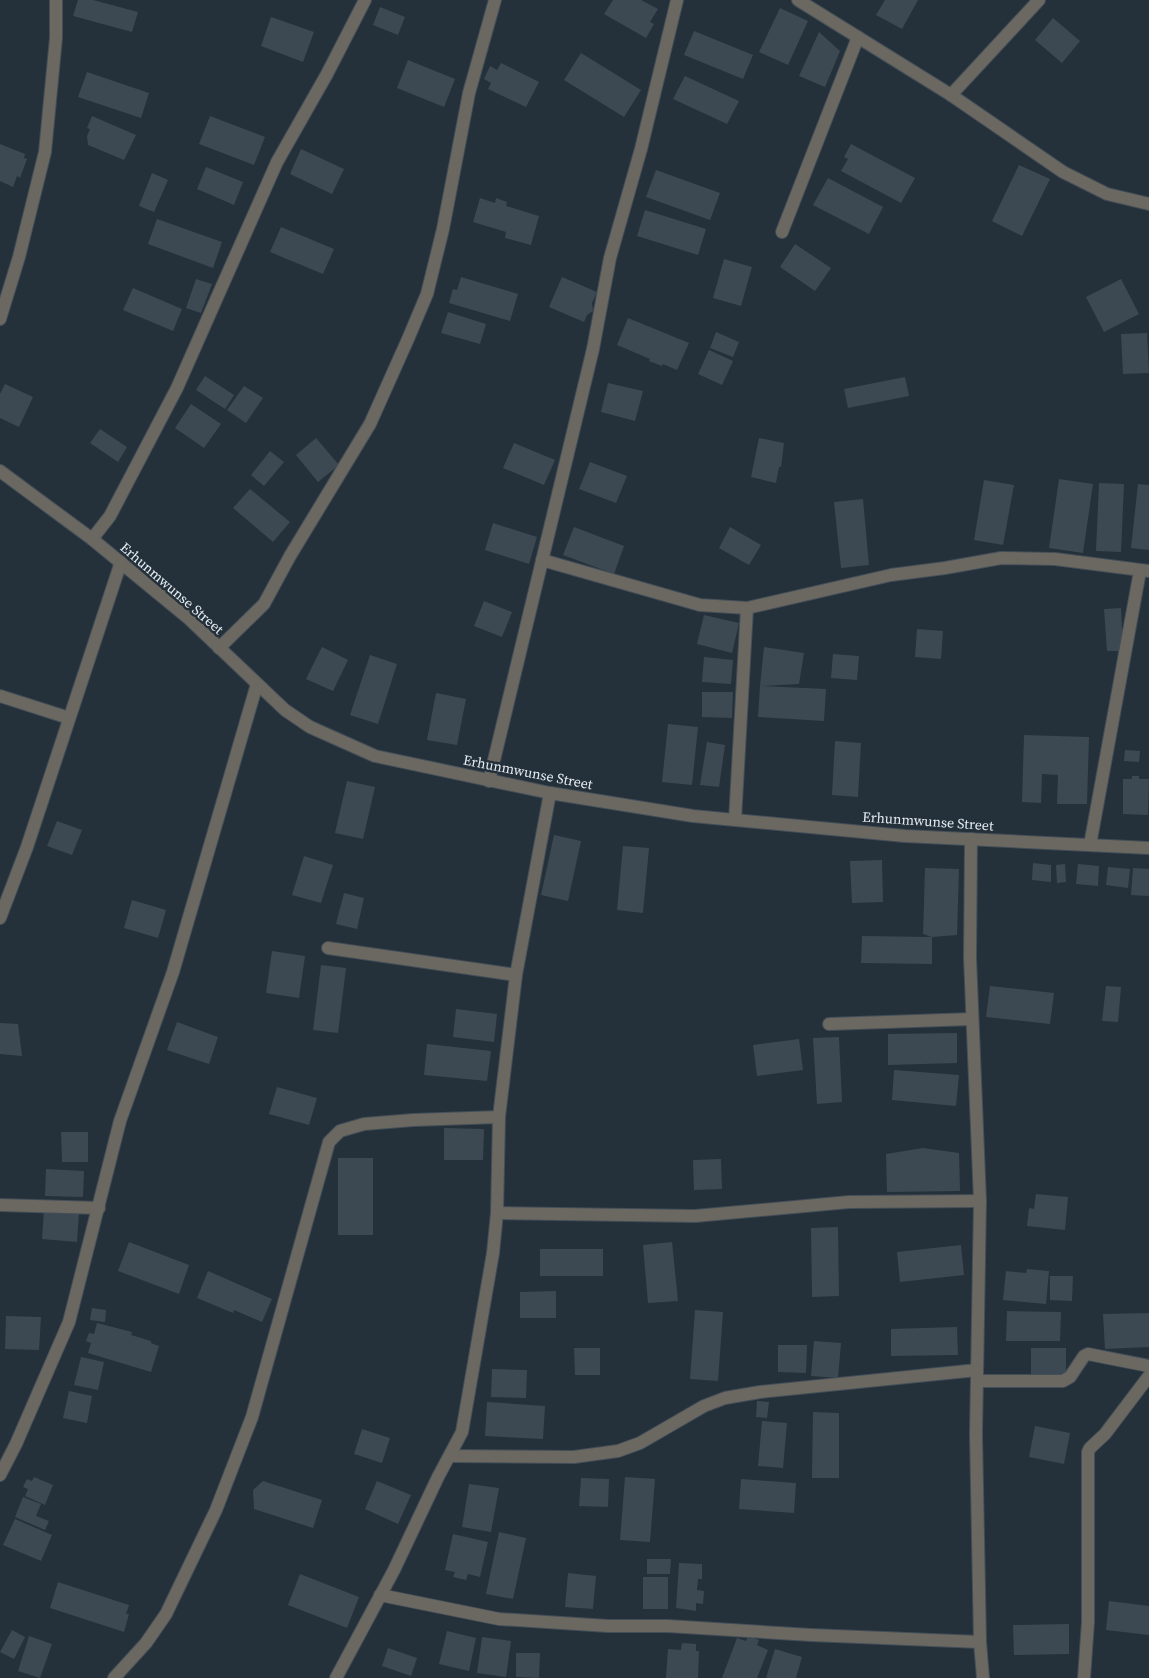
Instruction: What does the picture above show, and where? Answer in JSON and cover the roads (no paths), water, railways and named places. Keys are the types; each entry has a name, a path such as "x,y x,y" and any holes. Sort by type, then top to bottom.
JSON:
{"street":[{"path":"0,319 19,257 45,152 56,38 56,0"},
{"path":"92,539 110,516 177,388 276,162 327,74 365,0"},
{"path":"219,648 264,604 290,556 370,424 408,339 427,294 441,239 469,93 495,0"},
{"path":"489,781 593,349 610,258 640,149 677,0"},
{"path":"798,0 951,95 1063,172 1106,194 1149,204"},
{"path":"951,95 1039,0"},
{"path":"782,232 858,37"},
{"name":"Erhunmwunse Street","path":"0,471 92,539 187,617 285,710 310,727 375,756 550,793 693,816 905,836 1149,848"},
{"path":"542,560 700,605 747,608 891,574 945,568 1001,558 1055,559 1145,571 1090,845"},
{"path":"0,918 27,847 121,562"},
{"path":"735,820 747,608"},
{"path":"0,1475 16,1444 69,1322 120,1121 173,972 257,684"},
{"path":"0,696 70,718"},
{"path":"336,1678 380,1596 438,1476 462,1432 493,1253 497,1213 499,1117 516,975 550,793"},
{"path":"970,839 970,958 980,1201 976,1434 980,1642 983,1678"},
{"path":"328,948 516,975"},
{"path":"829,1024 972,1019"},
{"path":"114,1678 146,1643 166,1614 216,1510 252,1417 329,1142 340,1131 364,1124 412,1120 499,1117"},
{"path":"497,1213 695,1216 849,1202 980,1201"},
{"path":"0,1204 99,1208"},
{"path":"450,1456 574,1457 618,1451 640,1443 704,1406 725,1398 760,1392 977,1375 1063,1381 1070,1377 1084,1356 1088,1354 1149,1366"},
{"path":"1084,1678 1088,1622 1088,1452 1105,1434 1149,1376"},
{"path":"380,1596 498,1619 608,1626 668,1626 811,1636 980,1642"}]}
